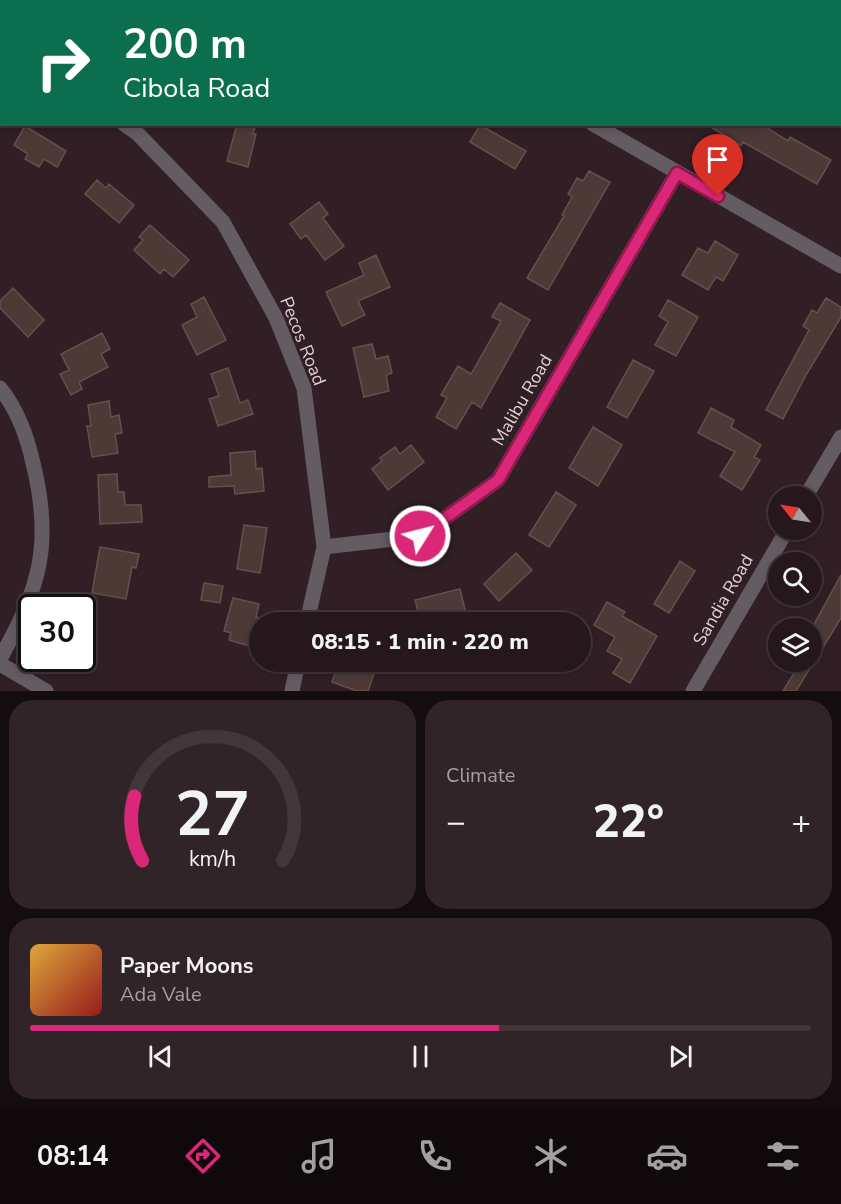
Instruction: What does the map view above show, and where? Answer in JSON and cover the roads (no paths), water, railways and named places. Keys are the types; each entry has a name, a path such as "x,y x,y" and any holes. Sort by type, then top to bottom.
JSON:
{"street":[{"path":"596,126 841,266"},
{"name":"Pecos Road","path":"136,127 223,222 276,318 304,388 324,547 309,612"},
{"name":"Malibu Road","path":"324,547 420,536 498,480 677,173"},
{"path":"0,388 10,400 28,441 43,501 42,555 26,613 0,659"},
{"path":"812,486 841,437"},
{"name":"Sandia Road","path":"693,691 781,540"},
{"path":"0,664 46,691"},
{"path":"292,691 296,672"}]}
